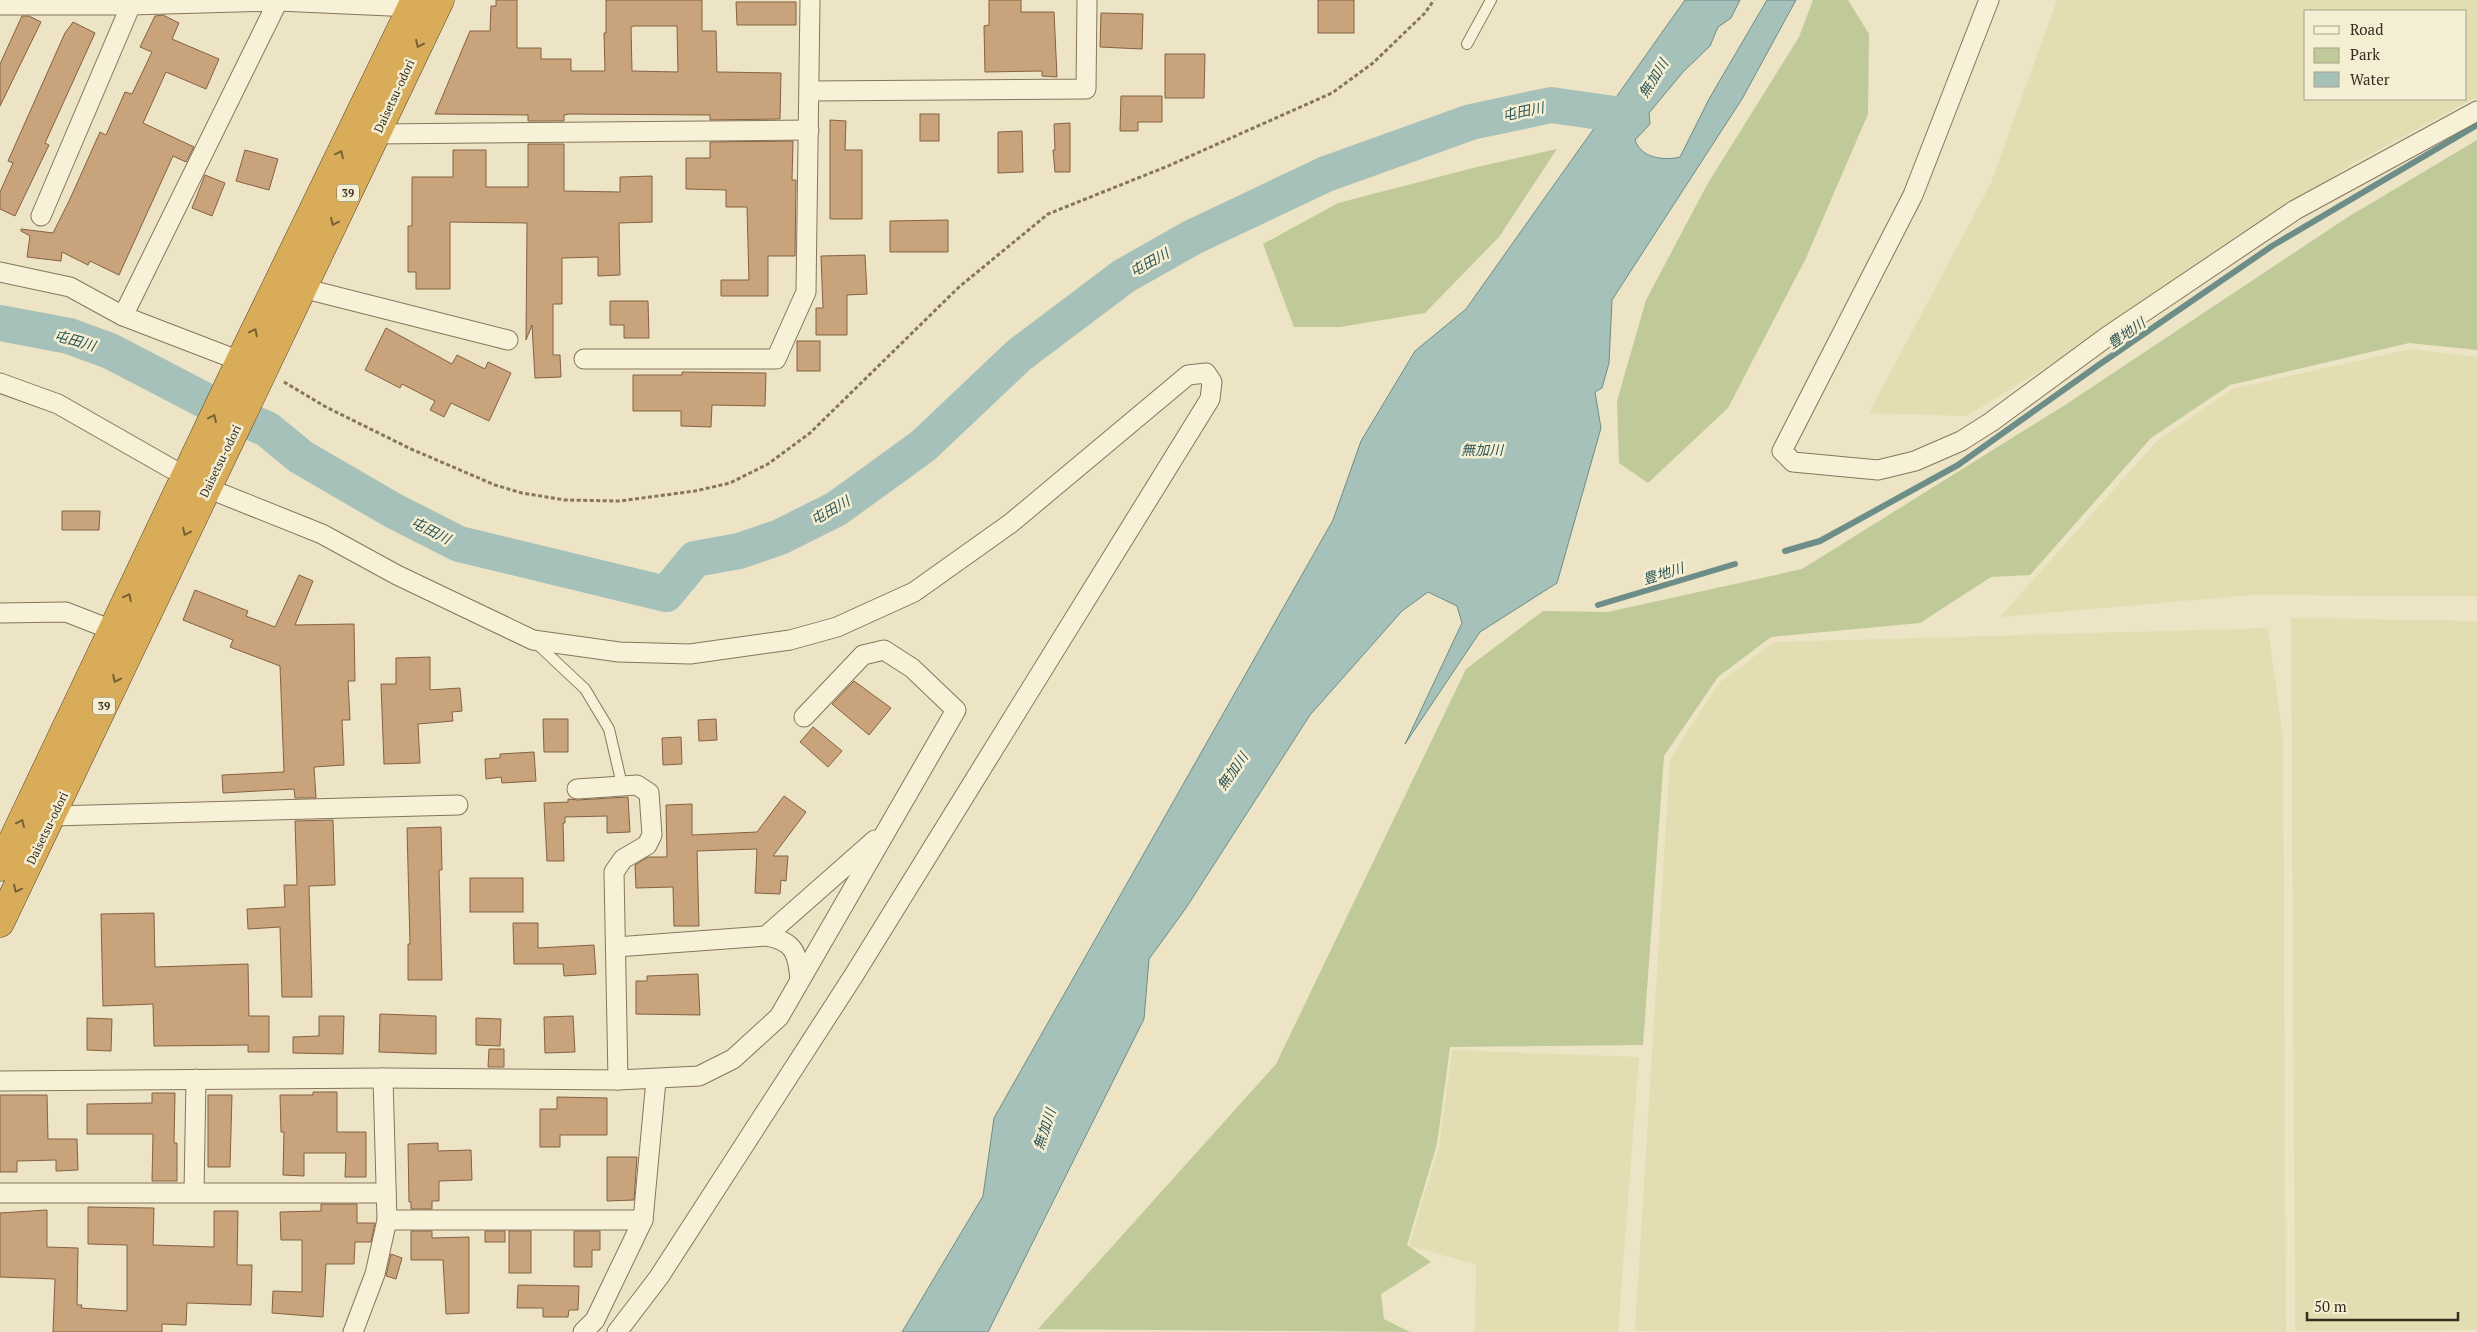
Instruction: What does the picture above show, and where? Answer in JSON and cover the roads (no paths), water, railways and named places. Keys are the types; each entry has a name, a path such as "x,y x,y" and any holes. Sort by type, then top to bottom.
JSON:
{"highway":[{"name":"Daisetsu-odori","path":"248,373 302,288 440,0"},
{"name":"Daisetsu-odori","path":"0,923 52,816 200,474 248,373 413,4"},
{"name":"Daisetsu-odori","path":"0,867 112,630 200,474"}],"street":[{"path":"584,359 776,359 806,292 808,130 811,91 810,0"},
{"path":"811,91 1086,89 1087,0"},
{"path":"1989,0 1913,195 1782,451 1793,462 1878,470 1915,461 1960,441 1991,422 2108,336 2295,210 2477,111"},
{"path":"123,316 278,1"},
{"path":"2,10 132,2 278,1 413,4"},
{"path":"41,216 132,2"},
{"path":"376,134 808,130"},
{"path":"0,272 70,287 123,316 248,373"},
{"path":"302,288 508,340"},
{"path":"0,383 58,404 322,534 397,575 532,640 619,652 690,654 790,640 837,627 914,592 1011,523 1188,375 1206,373 1212,382 1210,398 854,975 659,1277 617,1332"},
{"path":"0,613 66,612 112,630"},
{"path":"0,1081 383,1078 656,1080 699,1076 733,1059 779,1017 956,710 912,668 884,650 863,655 804,717"},
{"path":"577,789 637,785 649,792 652,835 647,845 623,859 614,872 618,1080"},
{"path":"52,816 458,805"},
{"path":"766,936 887,829"},
{"path":"616,947 766,936 781,939 792,948 798,960 800,980"},
{"path":"353,1332 376,1274 387,1220 383,1078"},
{"path":"194,1192 196,1079"},
{"path":"583,1332 595,1320 643,1220 656,1080"},
{"path":"0,1193 386,1193"},
{"path":"387,1220 643,1220"}],"lane":[{"path":"1467,44 1492,0"},
{"path":"532,640 585,689 609,729 622,786"}],"water":[{"name":"無加川","path":"1685,0 1740,0 1731,18 1718,27 1710,46 1683,72 1649,113 1650,124 1635,140 1642,151 1653,157 1667,159 1680,157 1709,99 1767,0 1796,0 1742,99 1612,300 1609,363 1602,388 1595,392 1601,428 1557,583 1480,632 1405,744 1462,623 1457,606 1428,592 1402,611 1310,715 1186,908 1149,959 1144,1019 988,1332 902,1332 983,1196 994,1118 1333,520 1361,441 1415,351 1466,309"}],"waterway":[{"name":"屯田川","path":"0,323 69,336 110,351 229,413 267,429 301,457 394,511 459,544 666,594 695,559 739,551 780,537 836,509 923,446 1019,355 1124,276 1193,237 1326,174 1471,122 1551,105 1628,116"},
{"name":"豊地川","path":"1785,551 1820,541 1958,465 2100,364 2272,246 2477,125"},
{"name":"豊地川","path":"1598,605 1735,564"}]}
